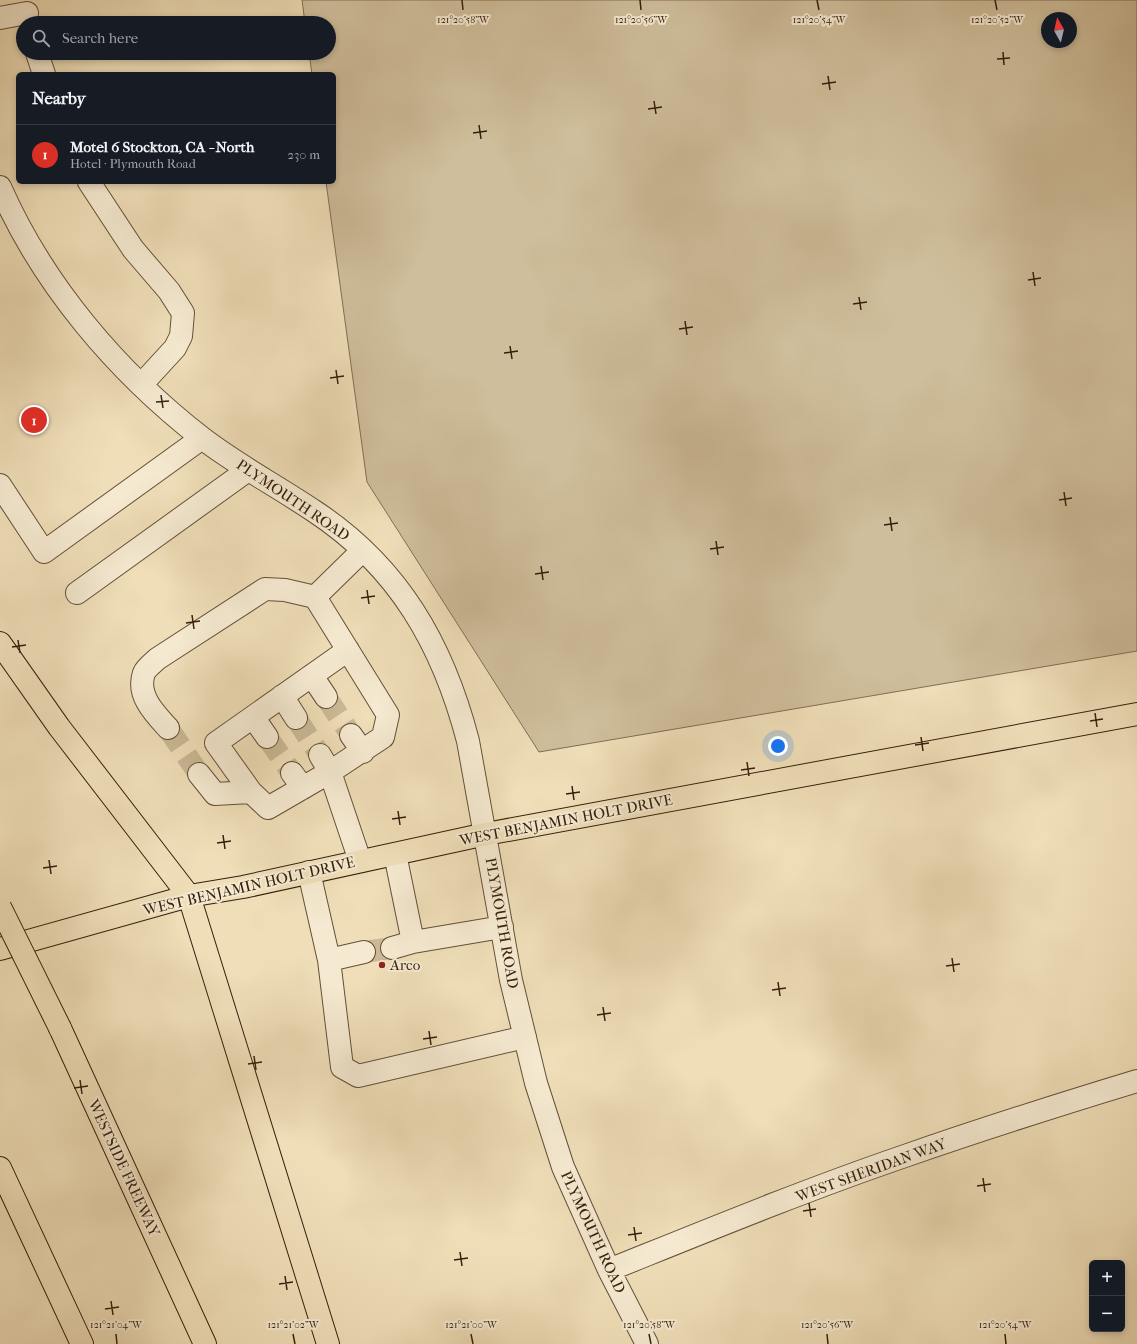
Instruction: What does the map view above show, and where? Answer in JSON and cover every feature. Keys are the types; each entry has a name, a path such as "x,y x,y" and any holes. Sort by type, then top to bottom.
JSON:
{"main road":[{"path":"0,643 59,727 189,896 328,1344"},
{"name":"WEST BENJAMIN HOLT DRIVE","path":"0,949 189,896 243,887 486,834 1137,714"},
{"name":"WESTSIDE FREEWAY","path":"0,907 60,1028 205,1344"},
{"path":"0,1168 82,1344"}],"street":[{"path":"0,18 28,12"},
{"path":"39,60 43,72"},
{"path":"90,184 133,249 169,291 183,313 181,336 175,348 141,385"},
{"name":"PLYMOUTH ROAD","path":"0,187 6,217 31,246 72,307 130,376 202,438 248,470 315,512 342,531 383,571 407,601 429,634 459,704 468,741 486,834 511,980 536,1083 563,1166 609,1270 647,1344"},
{"path":"0,485 44,552 202,438"},
{"path":"77,593 248,470"},
{"path":"315,597 363,550"},
{"path":"168,728 150,708 142,689 144,673 157,659 265,589 285,590 315,597 348,650 388,715 383,737 357,743 297,781 268,808 251,792 216,743 348,650"},
{"path":"312,676 326,697"},
{"path":"282,696 296,718"},
{"path":"253,717 267,737"},
{"path":"325,764 360,861"},
{"path":"199,774 215,794 251,792"},
{"path":"395,854 413,942"},
{"path":"309,872 329,960 342,1067 358,1076 525,1037"},
{"path":"392,948 413,942 502,927"},
{"path":"329,960 364,952"},
{"name":"WEST SHERIDAN WAY","path":"609,1270 716,1227 901,1157 1030,1114 1137,1081"}],"shaded area":[{"path":"302,0 1137,0 1137,651 539,752 367,482 326,184 336,184 336,72 312,72 310,60 336,60 336,16 304,16"}],"tunnel":[{"path":"326,697 351,735"},
{"path":"296,718 320,755"},
{"path":"168,728 199,774"},
{"path":"267,737 292,773"},
{"path":"364,952 392,948"}],"place":[{"name":"Motel 6 Stockton, CA - North","path":"34,420"},
{"name":"Arco","path":"382,965"}]}
